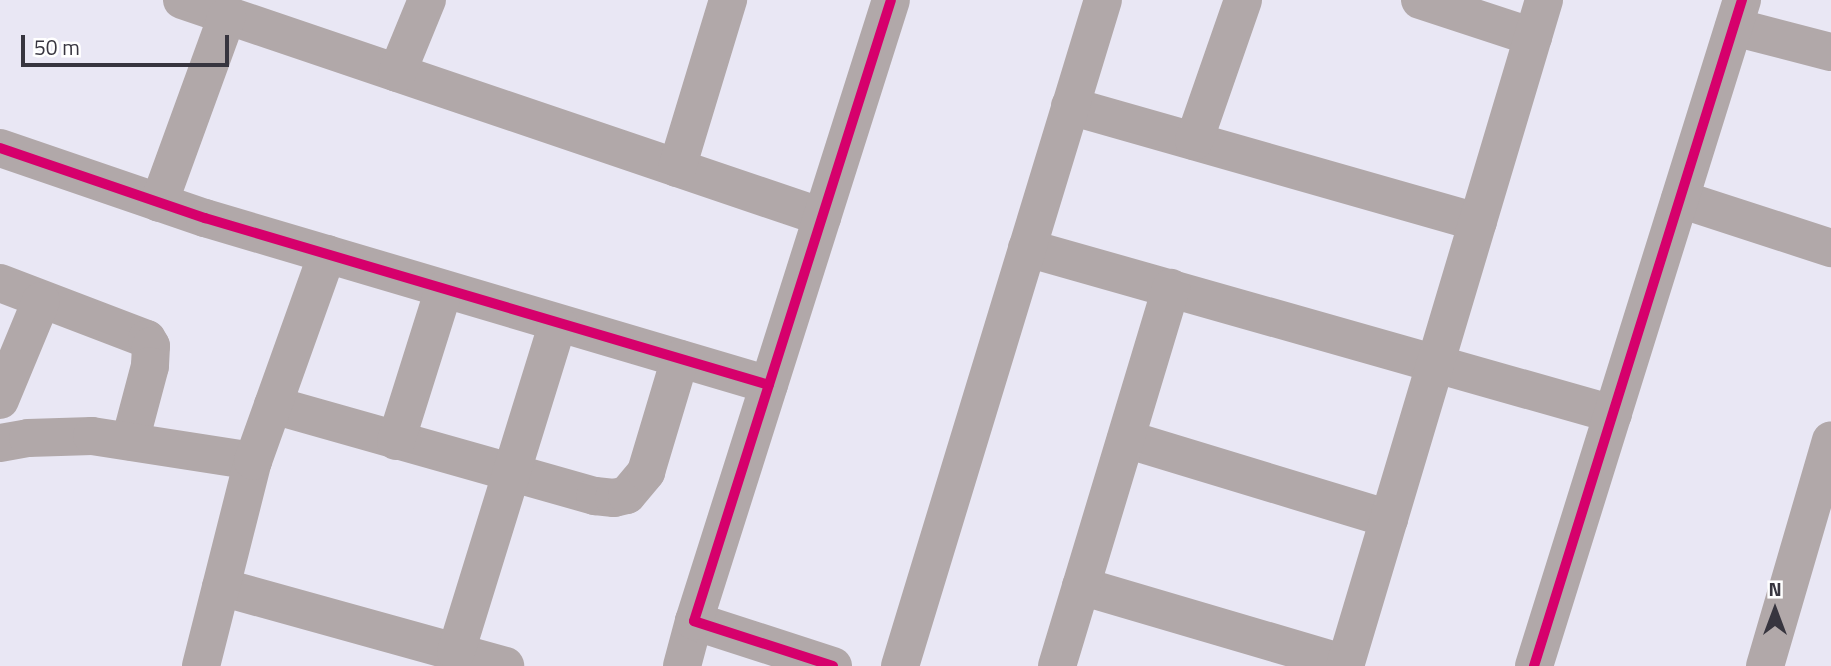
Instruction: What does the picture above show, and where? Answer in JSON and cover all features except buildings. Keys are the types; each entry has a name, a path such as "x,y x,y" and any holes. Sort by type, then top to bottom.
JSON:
{"street":[{"path":"182,0 822,217"},
{"path":"397,73 427,0"},
{"path":"677,168 728,0"},
{"path":"682,666 891,0"},
{"path":"900,666 1103,0"},
{"path":"1194,141 1243,0"},
{"path":"1420,0 1533,37"},
{"path":"1081,586 1346,665 1544,0"},
{"path":"1534,666 1738,13 1831,52"},
{"path":"159,203 227,16"},
{"path":"1070,106 1478,222"},
{"path":"0,148 159,203 769,385"},
{"path":"1680,200 1831,248"},
{"path":"1027,248 1613,414"},
{"path":"201,666 253,461 327,254"},
{"path":"0,283 41,301 148,339 151,346 150,366 130,441"},
{"path":"1057,666 1171,288"},
{"path":"396,441 444,289"},
{"path":"0,400 41,301"},
{"path":"456,652 558,323"},
{"path":"273,405 595,496 627,495 646,472 680,359"},
{"path":"0,443 64,436 130,441 253,461"},
{"path":"1125,439 1389,519"},
{"path":"1765,666 1831,440"},
{"path":"221,587 505,666"},
{"path":"694,621 833,666"}],"cycle path":[{"path":"833,666 694,621 891,0"},
{"path":"1534,666 1742,0"},
{"path":"0,148 205,218 769,385"}]}
